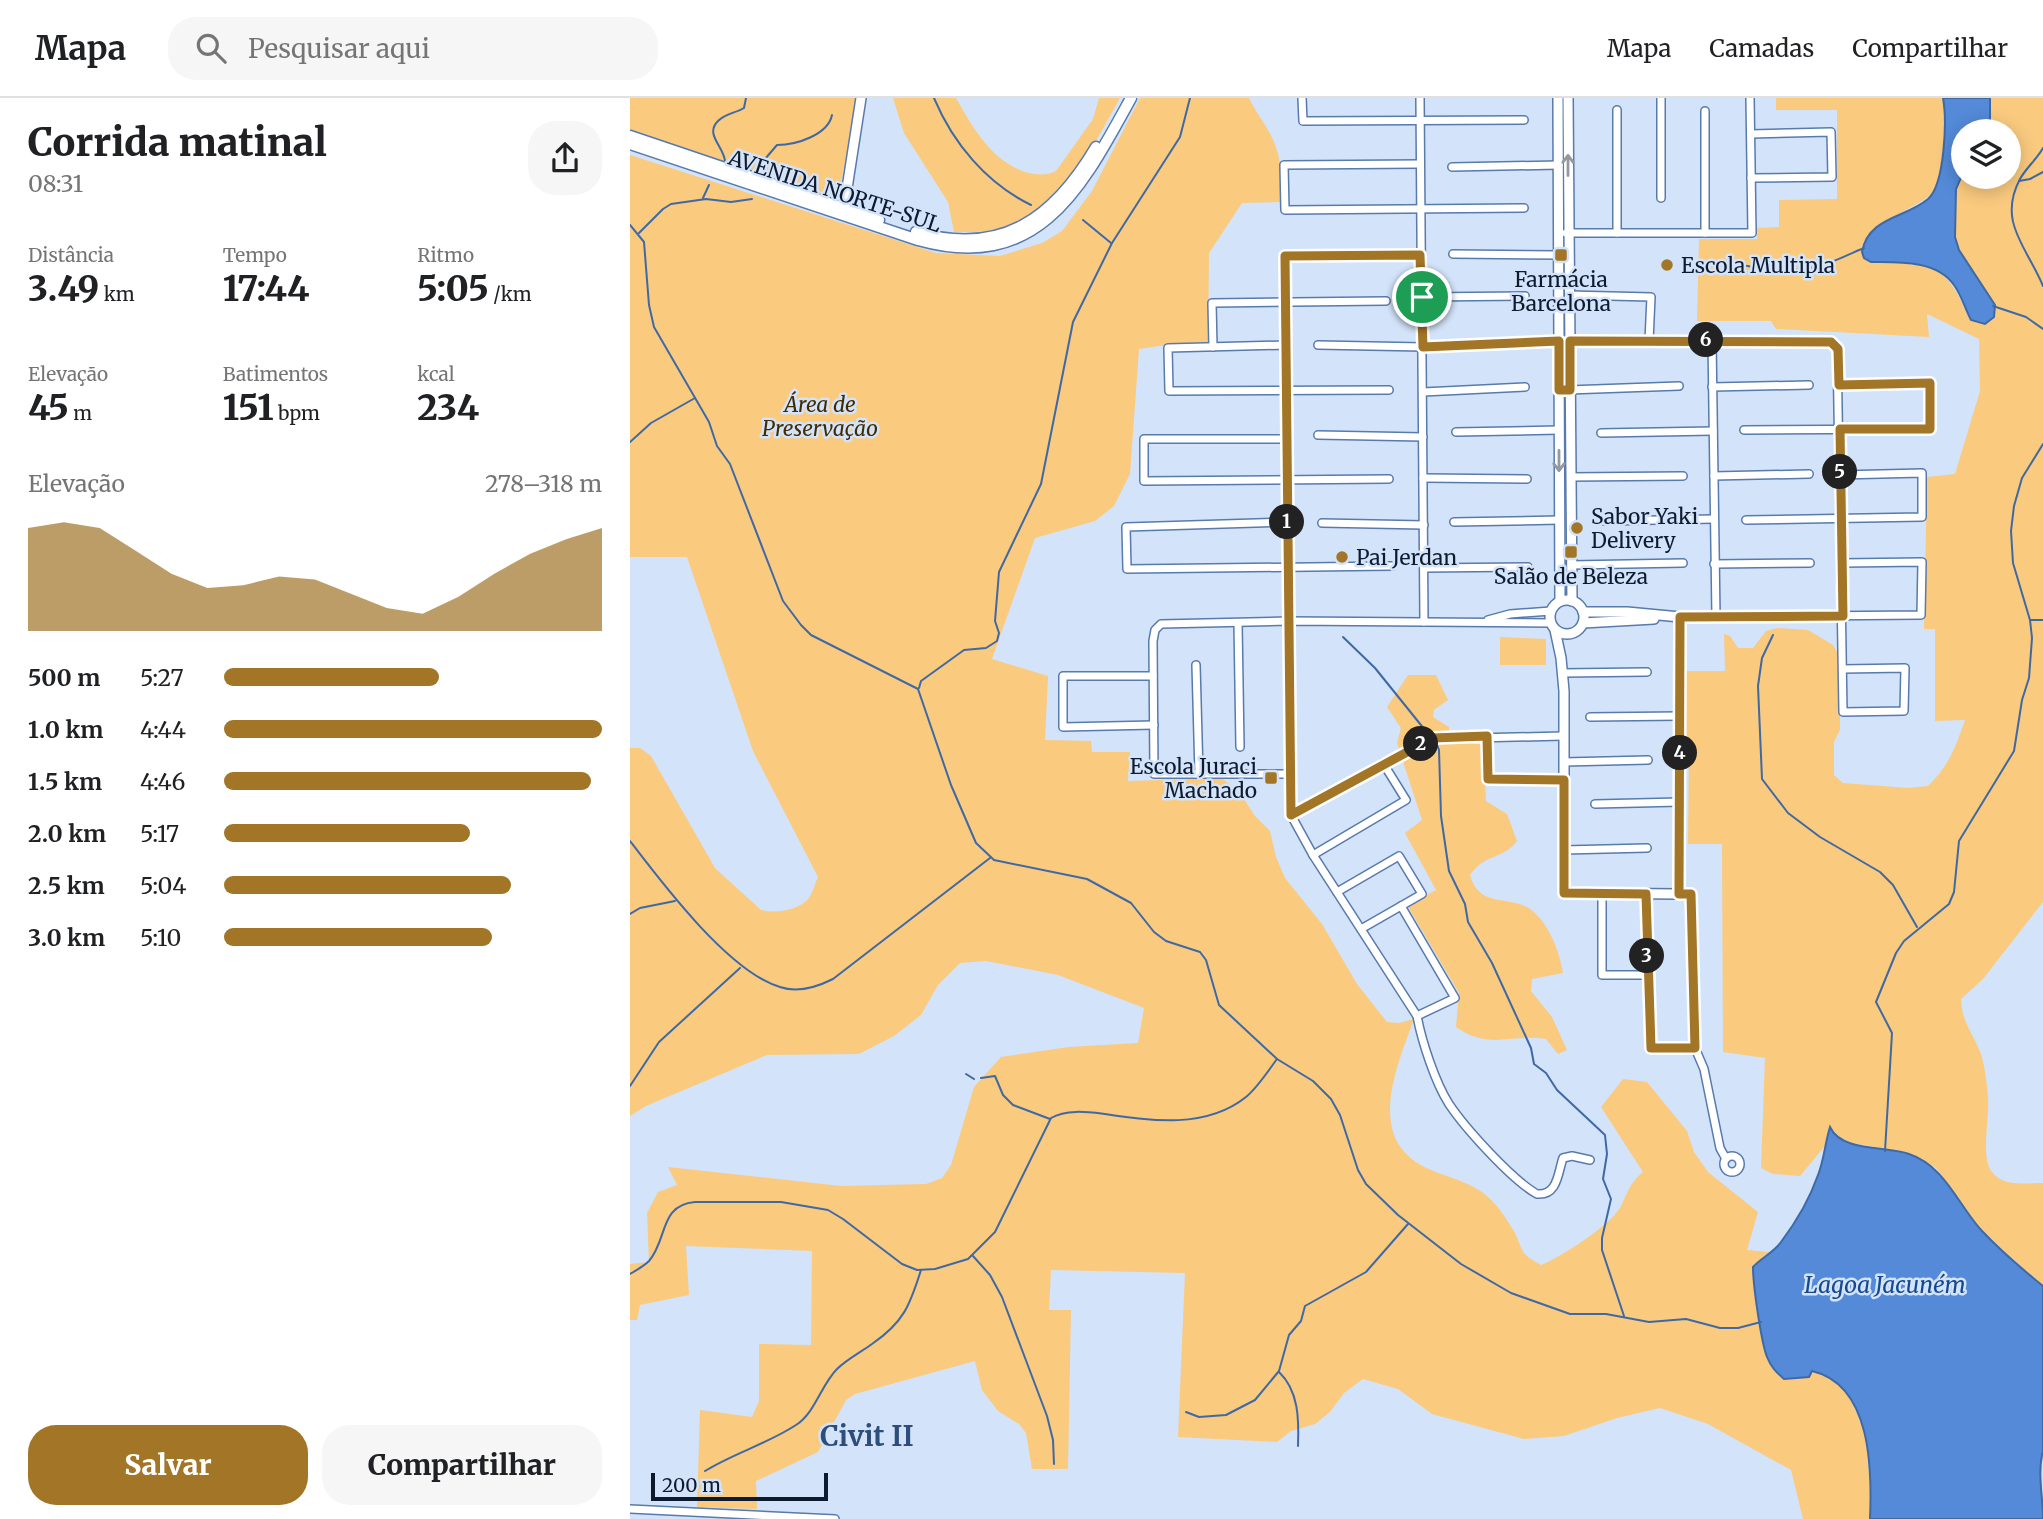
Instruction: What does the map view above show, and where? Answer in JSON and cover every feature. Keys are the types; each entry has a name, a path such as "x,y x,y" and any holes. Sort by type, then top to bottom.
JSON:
{"main road":[{"name":"AVENIDA NORTE-SUL","path":"630,144 919,233 951,240 986,238 1016,229 1044,214 1072,185 1125,98"},
{"name":"AVENIDA NORTE-SUL","path":"630,136 943,246 983,246 1016,237 1049,218 1075,192 1131,98"}],"street":[{"path":"841,210 847,190 861,98"},
{"path":"1302,98 1303,121 1524,120"},
{"path":"1420,98 1423,622"},
{"path":"1484,621 1510,614 1551,611 1560,601 1558,98"},
{"path":"1568,98 1572,601"},
{"path":"1661,98 1661,198"},
{"path":"1559,222 1561,230 1569,232 1752,233 1750,98"},
{"path":"1617,110 1617,233"},
{"path":"1705,111 1705,233"},
{"path":"1751,134 1831,132 1832,177 1751,178"},
{"path":"1420,164 1284,165 1285,210 1524,208"},
{"path":"1452,167 1559,165"},
{"path":"1453,254 1560,255"},
{"path":"1420,255 1285,256 1291,815 1417,1016 1420,1034 1449,1103 1486,1149 1530,1191 1543,1195 1551,1190 1558,1179 1563,1158 1572,1156 1590,1160"},
{"path":"1559,266 1569,274"},
{"path":"1569,295 1651,297 1649,341"},
{"path":"1422,297 1525,296"},
{"path":"1213,347 1212,303 1386,301"},
{"path":"1712,340 1716,617"},
{"path":"1318,345 1423,347 1559,341"},
{"path":"1570,341 1831,342 1838,349 1843,712 1904,711 1905,668 1843,669"},
{"path":"1286,345 1168,348 1169,391 1389,390"},
{"path":"1744,430 1930,429 1930,383 1839,385"},
{"path":"1712,387 1809,385"},
{"path":"1559,390 1679,386"},
{"path":"1423,392 1525,387"},
{"path":"1455,432 1559,430"},
{"path":"1601,433 1713,431"},
{"path":"1318,435 1423,437"},
{"path":"1286,439 1144,439 1144,481 1390,478"},
{"path":"1746,520 1922,517 1922,473 1840,475"},
{"path":"1714,476 1810,474"},
{"path":"1571,477 1683,476"},
{"path":"1423,478 1527,479"},
{"path":"1604,521 1714,519"},
{"path":"1454,522 1560,520"},
{"path":"1287,522 1126,527 1126,569 1392,566"},
{"path":"1322,523 1424,524"},
{"path":"1583,623 1619,623 1680,617 1921,615 1922,562 1842,563"},
{"path":"1571,565 1683,563"},
{"path":"1714,564 1810,563"},
{"path":"1424,568 1528,566"},
{"path":"1291,774 1154,774 1153,641 1155,630 1161,624 1484,621 1553,627 1568,635 1578,631 1583,623 1583,612 1579,605 1572,601 1560,601"},
{"path":"1551,611 1563,673 1564,893 1691,894 1695,1048 1704,1069 1720,1148 1726,1158"},
{"path":"1583,612 1627,612 1662,618"},
{"path":"1679,894 1680,617"},
{"path":"1238,622 1240,747"},
{"path":"1561,658 1568,635"},
{"path":"1196,665 1199,774"},
{"path":"1563,673 1647,672"},
{"path":"1153,676 1063,676 1063,727 1154,725"},
{"path":"1590,717 1680,716"},
{"path":"1487,736 1488,779 1564,780"},
{"path":"1291,815 1433,738 1563,736"},
{"path":"1563,762 1647,760"},
{"path":"1314,855 1406,800 1383,763"},
{"path":"1595,804 1680,802"},
{"path":"1564,850 1647,848"},
{"path":"1337,892 1399,856 1422,894 1361,929"},
{"path":"1602,894 1602,975 1647,975"},
{"path":"1646,894 1651,1048 1695,1048"},
{"path":"1401,906 1455,998 1417,1016"},
{"path":"631,1509 835,1519"}],"green space":[{"path":"630,98 859,98 841,182 833,190 815,194 630,133"},
{"path":"893,98 956,98 984,142 1002,160 1025,172 1049,174 1056,171 1093,119 1099,98 1120,98 1078,169 1052,200 1036,213 1003,228 954,232 948,202 904,133"},
{"name":"Área de Preservação","path":"1140,98 1249,98 1267,128 1279,157 1281,202 1242,203 1209,253 1208,344 1139,349 1130,474 1114,506 1095,521 1035,538 992,659 1048,676 1045,740 1091,741 1092,752 1130,752 1128,781 1221,778 1238,790 1255,816 1270,831 1276,857 1285,878 1322,924 1357,984 1387,1022 1399,1023 1414,1019 1393,1082 1391,1124 1397,1142 1410,1158 1431,1170 1469,1185 1489,1198 1515,1233 1524,1253 1532,1260 1541,1265 1560,1256 1596,1232 1620,1208 1632,1185 1643,1172 1601,1107 1623,1079 1647,1082 1687,1131 1694,1152 1708,1172 1758,1212 1747,1250 1769,1252 1761,1258 1757,1299 1766,1356 1819,1372 1846,1389 1868,1439 1870,1519 1803,1519 1791,1470 1708,1424 1660,1408 1617,1418 1564,1436 1524,1439 1432,1414 1398,1389 1363,1379 1344,1393 1330,1412 1315,1424 1291,1431 1277,1442 1178,1437 1185,1273 1051,1270 1049,1310 1071,1310 1068,1469 1032,1469 1026,1433 1019,1424 998,1411 982,1390 975,1361 855,1394 846,1400 818,1452 756,1481 757,1509 697,1507 700,1410 752,1417 759,1401 759,1344 811,1345 812,1251 686,1246 689,1295 640,1305 637,1320 630,1320 630,1264 649,1262 647,1213 658,1192 677,1185 668,1167 841,1186 926,1184 942,1178 951,1165 974,1087 1001,1057 1069,1047 1138,1043 1144,1008 1058,975 986,961 960,963 938,985 921,1015 894,1036 859,1054 767,1055 646,1106 630,1116 630,748 640,748 651,756 715,868 761,910 780,911 799,906 809,898 818,877 753,751 687,557 630,557 630,155 936,253 1000,256 1042,243 1062,231 1092,191"},
{"path":"1776,98 1943,98 1943,159 1935,190 1875,229 1862,249 1866,260 1918,265 1940,273 1950,282 1969,318 1956,243 1954,203 1956,189 2021,189 2021,119 1990,119 1990,98 2043,98 2043,902 1983,979 1961,999 1963,1015 1981,1054 1985,1070 1988,1097 1988,1165 1997,1177 2008,1182 2043,1183 2043,1286 1981,1230 1935,1167 1893,1150 1846,1142 1834,1135 1800,1176 1773,1174 1761,1168 1765,1058 1723,1052 1722,844 1688,844 1689,746 1683,745 1685,671 1725,671 1724,634 1730,636 1738,648 1753,648 1766,631 1777,628 1808,630 1833,645 1840,657 1840,730 1834,742 1834,775 1843,783 1908,788 1928,786 1951,755 1965,720 1935,721 1935,629 1924,629 1927,477 1955,474 1980,391 1979,339 1927,314 1929,337 1776,329 1771,321 1697,321 1699,239 1757,239 1757,228 1779,227 1779,200 1837,199 1837,110 1776,110"},
{"path":"1500,637 1546,639 1546,665 1500,665"},
{"path":"1408,675 1436,675 1448,700 1434,710 1433,717 1449,727 1449,743 1483,744 1486,801 1507,814 1517,841 1506,851 1482,863 1470,875 1474,885 1486,896 1519,904 1534,912 1551,936 1563,973 1532,979 1531,991 1552,1017 1567,1050 1558,1054 1546,1039 1490,1040 1468,1034 1456,1027 1459,993 1407,905 1436,890 1405,833 1422,820 1397,743 1401,728 1387,707"}],"water":[{"path":"1943,98 1990,98 1990,119 1951,119 1951,189 1956,189 1955,237 1959,250 1995,305 1994,317 1985,324 1971,320 1954,285 1938,271 1916,264 1871,262 1864,258 1862,252 1866,240 1880,225 1919,205 1934,191 1941,166 1945,121"},
{"name":"Lagoa Jacuném","path":"1830,1127 1844,1141 1909,1154 1932,1167 1982,1231 2043,1286 2043,1451 2040,1476 2043,1519 1870,1519 1870,1477 1864,1432 1847,1393 1832,1379 1812,1371 1809,1377 1784,1379 1770,1364 1760,1326 1753,1267 1778,1246 1802,1210 1820,1169"}],"waterway":[{"path":"725,162 714,136 714,126 724,116 744,108 746,98"},
{"path":"934,98 951,131 973,160 1000,185 1031,205"},
{"path":"919,688 921,681 964,650 986,648 997,641 999,633 995,621 999,572 1041,484 1073,322 1112,243 1180,137 1190,98"},
{"path":"765,159 777,145 802,141 818,133 832,115"},
{"name":"Lagoa Jacuném","path":"2043,148 2020,179 2012,208 2017,234 2043,286"},
{"path":"2021,181 2043,172"},
{"path":"703,198 709,185"},
{"path":"639,233 671,204 706,199 731,202 752,199"},
{"path":"1083,220 1111,243"},
{"path":"630,225 644,242 649,305 654,327 709,422 717,446 730,464 783,601 811,635 918,689 951,785 976,843 994,860 1087,879 1131,903 1154,932 1166,941 1200,952 1206,960 1219,1005 1277,1059 1313,1081 1331,1099 1340,1115 1358,1170 1366,1184 1398,1215 1461,1264 1511,1293 1570,1314 1606,1314 1649,1322 1686,1319 1720,1328 1738,1328 1761,1322"},
{"path":"1716,261 1767,269 1806,269 1864,248"},
{"path":"1993,306 2026,317 2043,329"},
{"path":"630,442 651,423 695,398"},
{"name":"Lagoa Jacuném","path":"1885,1151 1892,1033 1876,1002 1896,953 1904,941 1949,904 1954,892 1959,841 2014,751 2022,700 2029,678 2032,638 2030,620 2013,563 2011,531 2014,506 2022,478 2043,444"},
{"path":"2031,620 2043,620"},
{"path":"1773,635 1762,658 1758,686 1762,779 1788,813 1820,837 1880,872 1893,885 1917,927"},
{"path":"1343,637 1375,668 1429,735"},
{"path":"1436,742 1439,750 1441,816 1449,871 1465,904 1468,922 1492,963 1531,1048 1534,1064 1546,1073 1557,1090 1605,1135 1607,1154 1603,1179 1611,1199 1602,1250 1624,1316"},
{"path":"630,841 678,902 719,945 760,978 780,987 793,989 814,987 833,979 990,858"},
{"path":"630,914 640,908 675,901"},
{"path":"630,1086 659,1042 740,968"},
{"path":"630,1274 649,1261 675,1209 695,1202 781,1202 828,1210 902,1264 917,1270 935,1269 968,1259 995,1232 1051,1118 1063,1113 1077,1112 1160,1120 1214,1114 1246,1097 1277,1059"},
{"path":"966,1074 974,1079"},
{"path":"981,1078 995,1076 1003,1095 1013,1105 1050,1119"},
{"path":"1186,1412 1199,1417 1226,1415 1255,1400 1279,1371 1289,1335 1301,1321 1305,1306 1366,1272 1408,1224"},
{"path":"973,1256 990,1275 1002,1297 1047,1416 1053,1440 1054,1464"},
{"path":"705,1471 774,1438 803,1420 837,1369 883,1336 899,1320 909,1303 921,1270"},
{"path":"1279,1372 1294,1397 1298,1416 1298,1446"}],"place":[{"name":"Farmácia Barcelona","path":"1561,255"},
{"name":"Escola Multipla","path":"1667,265"},
{"name":"Sabor Yaki Delivery","path":"1577,528"},
{"name":"Salão de Beleza","path":"1571,552"},
{"name":"Pai Jerdan","path":"1342,557"},
{"name":"Escola Juraci Machado","path":"1271,778"}],"district":[{"name":"Civit II","path":"867,1436"}],"route":[{"path":"1420,255 1422,297 1423,347 1559,341 1559,390 1570,390 1570,341 1831,342 1838,349 1839,385 1930,383 1930,429 1840,429 1843,616 1680,617 1679,894 1691,894 1695,1048 1651,1048 1646,894 1564,893 1564,780 1488,779 1487,736 1433,738 1291,815 1285,256 1420,255"}]}
